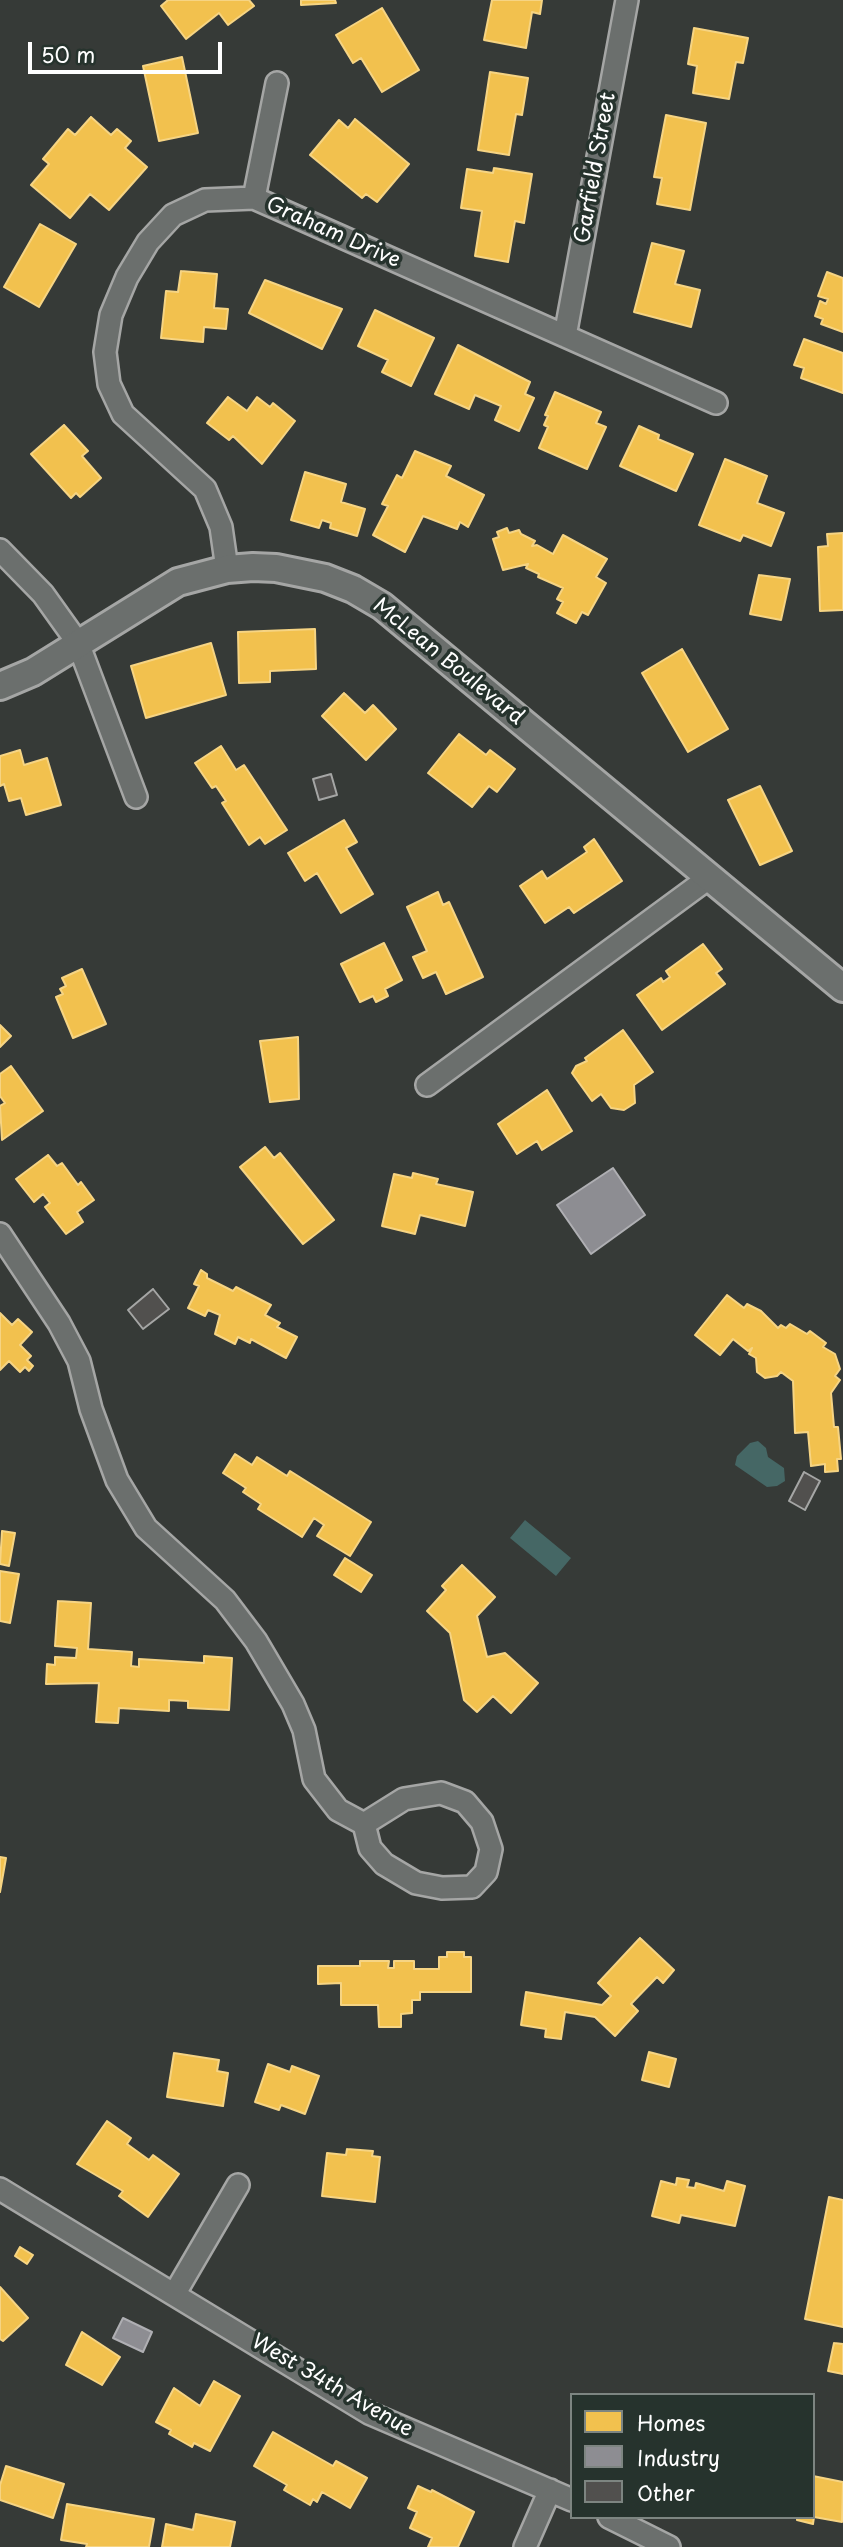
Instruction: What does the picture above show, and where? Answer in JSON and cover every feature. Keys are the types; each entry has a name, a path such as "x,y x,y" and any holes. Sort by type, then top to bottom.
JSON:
{"street":[{"name":"Garfield Street","path":"565,335 627,0"},
{"path":"254,198 277,83"},
{"name":"Graham Drive","path":"227,569 221,527 205,489 123,414 109,384 105,352 111,315 127,276 148,242 173,215 205,200 254,198 716,403"},
{"path":"0,550 43,594 78,643 136,797"},
{"name":"McLean Boulevard","path":"0,686 33,672 178,582 227,569 276,568 325,578 353,589 382,606 843,988"},
{"path":"427,1085 710,877"},
{"path":"0,1234 59,1323 79,1362 90,1409 117,1480 146,1528 225,1600 256,1641 293,1704 304,1730 314,1779 338,1810 365,1824"},
{"path":"441,1793 464,1802 482,1822 491,1849 486,1872 471,1887 442,1888 416,1883 377,1856 370,1848 365,1824 404,1799 441,1793"},
{"path":"175,2293 238,2185"},
{"name":"West 34th Avenue","path":"0,2189 369,2413 570,2499"},
{"path":"525,2547 550,2490"},
{"path":"613,2519 669,2547"}],"water":[{"path":"758,1441 766,1448 768,1457 784,1468 785,1481 777,1486 767,1487 735,1465 737,1456 750,1443"},
{"path":"525,1520 571,1558 556,1576 510,1538"}],"building: Homes":[{"path":"168,0 249,0 254,6 228,25 219,13 186,39 161,6"},
{"path":"301,0 335,0 336,3 301,5"},
{"path":"492,0 542,0 540,14 532,12 526,48 484,40"},
{"path":"382,8 419,70 382,92 361,58 353,63 336,35"},
{"path":"694,28 748,38 743,63 736,62 729,99 693,93 697,66 688,64"},
{"path":"182,57 198,133 159,141 143,66"},
{"path":"490,72 528,78 522,115 516,114 509,155 478,150"},
{"path":"666,115 706,123 690,210 657,204 662,178 654,177"},
{"path":"91,117 111,135 117,129 131,141 125,148 147,167 109,210 90,194 70,218 31,185 49,164 43,159 68,129 75,135"},
{"path":"355,119 409,164 377,202 366,194 362,198 310,155 339,120 348,128"},
{"path":"494,168 532,174 524,223 515,221 508,262 475,256 482,211 461,208 467,169 493,173"},
{"path":"40,224 76,244 39,307 4,287"},
{"path":"652,243 684,251 675,284 700,290 691,327 634,312"},
{"path":"181,271 217,274 214,308 228,309 226,329 204,327 203,342 161,338 166,291 178,292"},
{"path":"827,272 843,278 843,332 821,324 823,319 815,316 820,301 826,304 828,299 818,296"},
{"path":"265,280 342,309 322,349 249,313"},
{"path":"375,310 434,338 411,386 382,372 388,360 358,346"},
{"path":"804,339 843,353 843,393 801,378 804,368 794,365"},
{"path":"458,345 530,382 525,394 534,398 519,431 495,420 501,406 475,395 469,409 435,394"},
{"path":"555,392 601,412 596,423 606,427 587,469 539,448 548,427 544,425 548,416 545,415"},
{"path":"228,397 247,411 257,397 270,407 273,403 295,421 262,464 233,436 229,440 207,423"},
{"path":"64,425 88,451 82,456 101,478 80,497 76,493 71,498 31,454"},
{"path":"639,426 659,435 658,439 693,454 676,491 620,466"},
{"path":"415,451 451,466 446,476 484,495 468,527 460,522 457,529 423,516 405,552 373,535 388,506 382,504 397,475 402,478"},
{"path":"725,459 767,476 757,503 784,513 771,546 743,535 740,541 699,525"},
{"path":"305,472 346,484 341,502 365,509 357,536 330,528 331,523 322,520 319,528 291,520"},
{"path":"507,528 509,533 519,530 521,534 535,541 532,546 537,545 553,554 563,535 607,559 596,577 606,583 588,615 582,612 576,623 557,613 563,602 557,599 563,588 538,577 539,574 526,568 528,564 503,570 493,539 499,537 497,532"},
{"path":"843,533 843,610 820,611 818,547 828,546 827,534"},
{"path":"759,575 790,579 781,620 750,614"},
{"path":"315,629 316,669 270,671 270,682 239,683 238,632"},
{"path":"211,643 226,695 146,718 131,666"},
{"path":"682,649 728,729 688,752 642,673"},
{"path":"344,693 365,713 373,705 396,729 366,760 322,716"},
{"path":"459,734 486,755 490,750 515,769 497,792 489,786 472,807 428,773"},
{"path":"221,746 236,770 244,765 287,830 265,844 260,837 249,845 222,803 226,801 216,786 212,788 195,763"},
{"path":"20,750 24,765 47,758 61,805 26,815 21,798 9,801 4,784 0,786 0,756"},
{"path":"760,786 792,851 760,865 728,800"},
{"path":"344,820 357,842 346,848 373,894 341,913 317,873 305,881 288,853"},
{"path":"594,839 622,881 574,913 569,907 545,923 520,886 542,871 547,879 587,852 584,847"},
{"path":"438,892 443,905 449,902 483,977 446,994 436,972 423,978 413,957 427,951 407,907"},
{"path":"384,943 402,980 385,989 388,996 376,1002 373,996 360,1002 341,964"},
{"path":"703,944 722,969 716,973 725,984 662,1030 637,995 661,978 663,982 670,977 666,971"},
{"path":"82,969 106,1024 73,1038 56,997 63,994 60,989 66,986 62,978"},
{"path":"0,1025 11,1036 0,1047"},
{"path":"623,1030 653,1072 634,1085 635,1103 624,1110 611,1108 601,1094 592,1101 572,1073 576,1066 587,1061 585,1058"},
{"path":"298,1037 299,1099 270,1102 260,1041"},
{"path":"11,1066 43,1111 2,1140 0,1106 5,1103 0,1096 0,1074"},
{"path":"547,1090 572,1131 542,1150 537,1141 517,1154 498,1124"},
{"path":"265,1147 274,1158 280,1153 334,1220 303,1244 240,1167"},
{"path":"48,1155 57,1166 62,1163 78,1185 81,1182 94,1200 77,1212 83,1222 66,1234 45,1207 50,1203 43,1194 34,1202 16,1179"},
{"path":"413,1173 438,1179 436,1184 473,1192 465,1226 420,1215 415,1234 382,1226 394,1174 412,1178"},
{"path":"201,1270 207,1274 207,1278 233,1291 236,1287 271,1305 265,1315 280,1323 277,1327 297,1337 286,1358 251,1339 250,1343 238,1337 235,1344 215,1334 220,1315 208,1310 205,1316 188,1308 199,1286 194,1284"},
{"path":"727,1295 744,1308 747,1304 761,1311 778,1328 781,1325 786,1328 790,1324 807,1334 810,1331 826,1343 823,1347 835,1354 840,1369 835,1376 840,1380 831,1393 834,1427 838,1427 841,1459 837,1459 838,1471 825,1472 825,1464 811,1466 808,1432 795,1433 793,1381 781,1372 777,1376 765,1378 757,1372 756,1358 749,1354 752,1348 748,1351 733,1339 720,1355 695,1335"},
{"path":"0,1313 12,1325 18,1319 32,1332 20,1345 31,1356 27,1360 33,1366 29,1371 25,1367 20,1372 9,1361 0,1370"},
{"path":"235,1454 252,1465 257,1457 287,1476 290,1471 371,1522 350,1556 317,1536 324,1525 314,1518 302,1537 258,1509 261,1504 243,1492 246,1488 223,1473"},
{"path":"2,1531 15,1533 9,1566 0,1564"},
{"path":"345,1558 372,1575 361,1592 334,1575"},
{"path":"462,1565 495,1597 477,1616 487,1657 505,1653 538,1683 511,1713 493,1696 477,1712 464,1700 450,1633 427,1611 446,1590 442,1586"},
{"path":"0,1571 19,1574 10,1623 0,1621"},
{"path":"58,1601 91,1603 88,1649 132,1652 131,1666 139,1667 139,1659 204,1663 204,1656 232,1658 229,1710 188,1708 188,1701 169,1700 169,1711 119,1708 118,1723 96,1722 99,1683 46,1684 47,1664 55,1665 55,1657 76,1658 77,1648 55,1646"},
{"path":"0,1857 6,1858 0,1892"},
{"path":"640,1938 674,1970 663,1983 657,1977 631,2004 638,2011 615,2036 595,2017 565,2012 561,2039 545,2037 546,2029 521,2025 526,1992 602,2005 611,1996 598,1983"},
{"path":"447,1952 464,1952 464,1957 471,1957 471,1992 420,1992 420,2000 412,2000 412,2013 401,2014 401,2027 379,2027 378,2005 341,2005 341,1983 318,1984 318,1966 360,1966 360,1961 389,1961 388,1968 394,1968 394,1961 414,1961 414,1969 439,1969 439,1957 447,1957"},
{"path":"649,2052 676,2059 669,2087 642,2080"},
{"path":"174,2053 219,2060 217,2071 228,2073 223,2106 167,2097"},
{"path":"268,2064 290,2072 292,2066 319,2076 305,2114 281,2105 279,2110 255,2102"},
{"path":"107,2121 131,2138 127,2144 149,2160 153,2155 179,2174 148,2217 119,2196 123,2191 77,2164"},
{"path":"347,2149 373,2151 372,2156 380,2157 375,2202 322,2196 327,2153 346,2155"},
{"path":"677,2178 689,2180 687,2187 695,2188 696,2183 724,2191 727,2181 745,2186 735,2226 681,2215 679,2223 652,2216 661,2181 676,2185"},
{"path":"829,2197 843,2200 843,2327 805,2319"},
{"path":"20,2247 33,2255 27,2264 15,2256"},
{"path":"0,2287 28,2318 3,2341 0,2339"},
{"path":"82,2332 120,2357 102,2385 66,2365"},
{"path":"834,2343 843,2344 843,2374 828,2371"},
{"path":"214,2381 240,2396 210,2451 194,2443 192,2447 169,2434 171,2430 156,2422 174,2388 200,2406"},
{"path":"273,2432 333,2466 336,2461 367,2478 350,2508 322,2492 317,2502 313,2499 310,2505 284,2490 287,2485 254,2466"},
{"path":"6,2466 64,2484 53,2518 0,2500 0,2485"},
{"path":"815,2476 843,2482 842,2522 815,2517"},
{"path":"418,2486 431,2492 432,2490 474,2512 458,2547 428,2547 432,2538 410,2528 417,2512 408,2508"},
{"path":"67,2504 154,2519 149,2547 86,2547 87,2544 61,2540"},
{"path":"196,2514 235,2522 230,2547 162,2547 166,2524 193,2530"},
{"path":"797,2519 814,2519 813,2524"}],"building: Industry":[{"path":"613,1168 645,1215 591,1254 557,1205"},
{"path":"123,2318 152,2332 143,2352 113,2338"}],"building: Other":[{"path":"331,774 337,795 319,800 313,779"},
{"path":"153,1289 169,1309 143,1329 128,1310"},
{"path":"804,1472 820,1481 805,1510 789,1501"}]}
